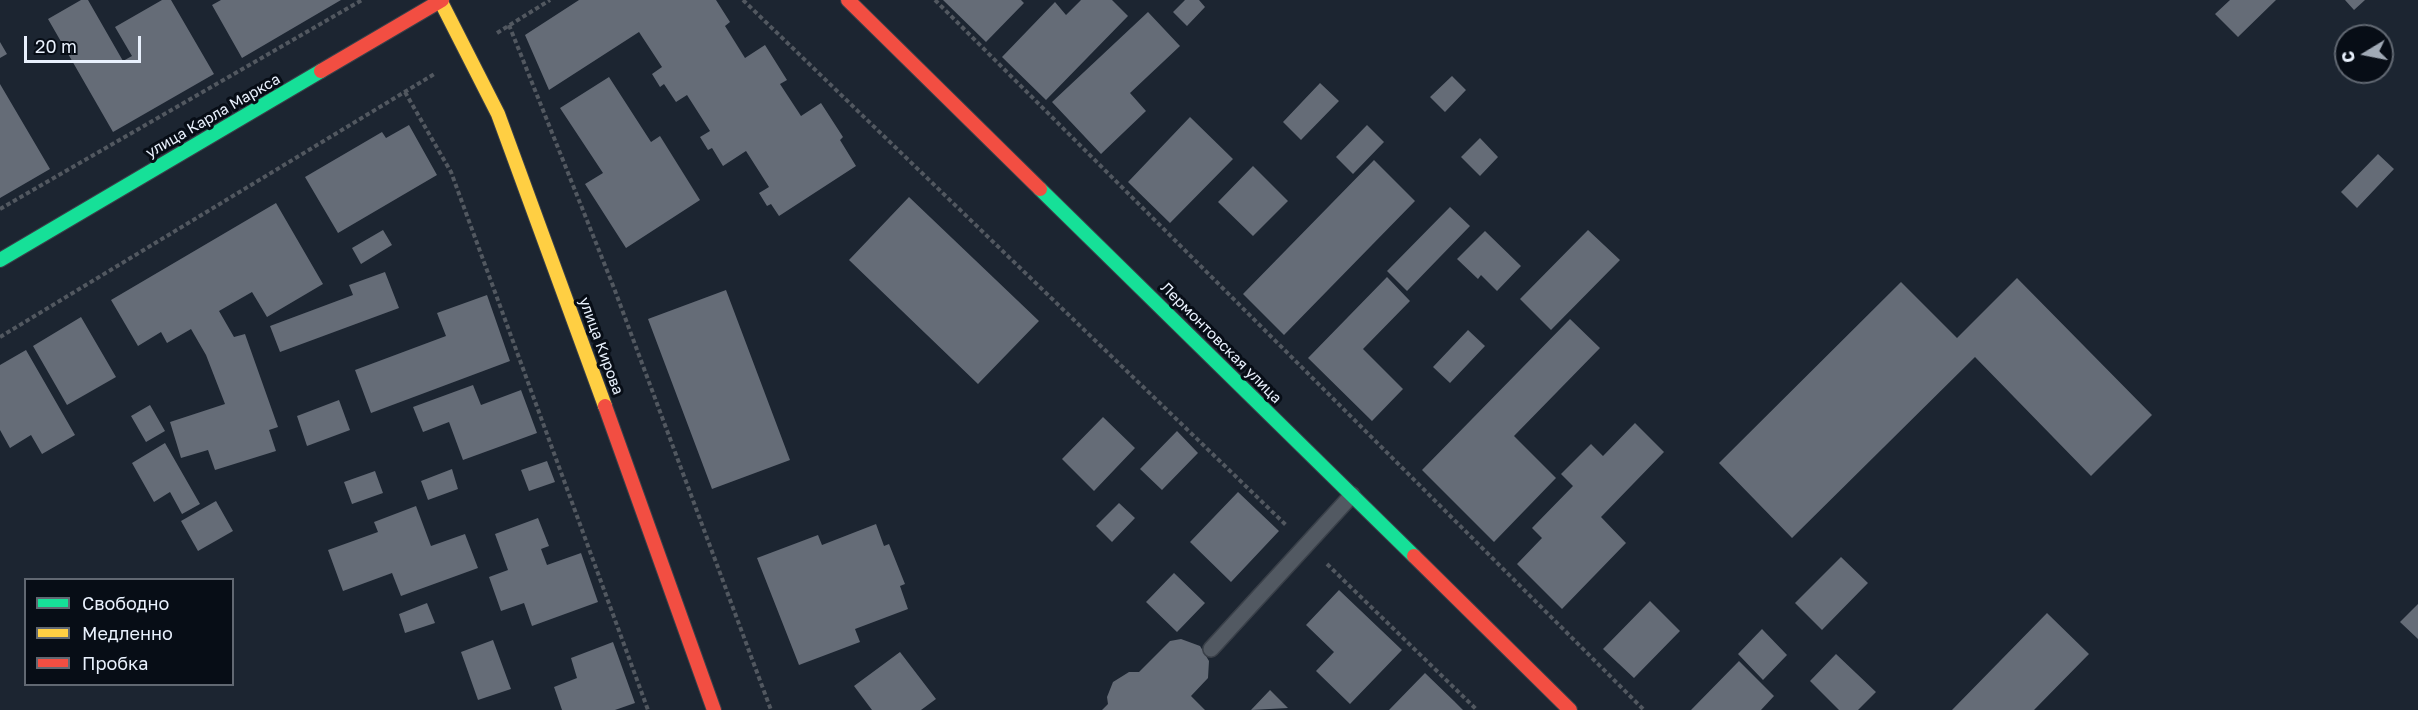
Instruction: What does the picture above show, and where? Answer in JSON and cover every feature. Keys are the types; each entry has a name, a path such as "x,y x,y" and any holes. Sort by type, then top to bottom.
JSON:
{"main road":[{"name":"улица Карла Маркса","path":"0,260 440,0"},
{"name":"улица Кирова","path":"440,0 498,114 540,223 714,710"},
{"name":"Лермонтовская улица","path":"848,0 1570,710"}],"lane":[{"path":"1212,649 1352,495"}],"path":[{"path":"0,209 362,0"},
{"path":"743,0 1478,710"},
{"path":"935,0 1644,710"},
{"path":"509,25 614,288 771,710"},
{"path":"0,337 405,93 451,172 648,710"}],"building":[{"path":"81,0 88,0 123,61 132,56 115,27 162,0 171,0 214,74 113,132 48,19"},
{"path":"221,0 341,0 242,58 212,5"},
{"path":"579,0 716,0 730,22 725,26 745,58 765,45 787,80 780,84 801,116 821,103 843,137 840,140 856,166 779,216 771,204 767,206 759,193 769,187 746,151 723,166 712,148 708,150 700,137 710,131 687,95 676,102 664,84 660,87 652,74 662,67 639,32 549,90 525,35"},
{"path":"943,0 1021,0 1024,3 986,42"},
{"path":"1081,0 1112,0 1128,16 1046,100 1002,57 1055,2 1066,15"},
{"path":"1185,0 1199,0 1205,7 1187,26 1173,12"},
{"path":"2230,0 2276,0 2238,37 2215,14"},
{"path":"2345,0 2365,0 2354,10"},
{"path":"1148,12 1180,46 1130,93 1146,111 1101,154 1052,102"},
{"path":"0,42 7,54 0,58"},
{"path":"1452,76 1466,90 1445,112 1430,97"},
{"path":"609,77 651,142 660,136 700,200 626,248 585,184 603,173 560,108"},
{"path":"1320,83 1339,101 1301,140 1283,122"},
{"path":"0,84 50,169 0,198"},
{"path":"1190,117 1233,159 1170,223 1128,182"},
{"path":"409,125 437,175 338,233 305,177 382,132 386,138"},
{"path":"1367,125 1384,142 1353,174 1336,157"},
{"path":"1480,138 1498,157 1480,176 1461,157"},
{"path":"2378,154 2394,169 2357,208 2341,192"},
{"path":"1374,160 1415,201 1284,335 1243,294"},
{"path":"1253,166 1288,201 1253,236 1218,202"},
{"path":"909,197 1039,321 978,384 849,260"},
{"path":"276,203 323,284 267,317 252,292 219,311 234,337 245,334 278,427 269,430 276,451 215,470 208,450 181,458 170,422 225,404 206,355 191,329 167,343 161,332 138,346 111,300"},
{"path":"1450,207 1470,226 1407,291 1387,271"},
{"path":"383,230 392,245 361,264 352,248"},
{"path":"1588,230 1620,260 1551,330 1520,299"},
{"path":"1485,231 1521,266 1497,291 1481,275 1478,279 1457,259"},
{"path":"385,272 399,308 280,352 270,326 353,295 349,285"},
{"path":"1387,277 1410,301 1363,349 1403,389 1372,421 1308,358"},
{"path":"2017,278 2152,415 2091,476 1975,357 1792,538 1719,463 1901,282 1957,338"},
{"path":"726,290 790,460 712,489 648,319"},
{"path":"487,295 510,361 371,413 355,370 446,336 437,313"},
{"path":"81,317 116,377 67,405 33,346"},
{"path":"1570,319 1600,348 1514,436 1556,478 1494,542 1422,470"},
{"path":"1468,330 1485,346 1450,383 1433,367"},
{"path":"26,350 75,435 42,454 31,435 10,448 0,430 0,365"},
{"path":"473,385 481,405 521,390 537,433 463,460 449,422 423,432 413,407"},
{"path":"339,400 350,430 307,446 297,416"},
{"path":"150,405 165,431 146,442 131,416"},
{"path":"1103,417 1135,448 1094,491 1062,459"},
{"path":"1635,423 1664,452 1601,517 1626,543 1562,609 1517,564 1542,538 1532,528 1573,486 1561,474 1591,444 1603,456"},
{"path":"1177,431 1198,453 1162,490 1140,469"},
{"path":"165,443 200,504 182,514 170,492 154,502 132,463"},
{"path":"547,461 555,482 529,491 521,470"},
{"path":"452,469 458,489 428,500 421,481"},
{"path":"375,471 383,493 352,504 344,482"},
{"path":"1238,492 1279,531 1231,582 1190,542"},
{"path":"216,501 233,531 198,551 181,521"},
{"path":"1119,503 1135,518 1112,542 1096,526"},
{"path":"416,506 431,546 465,534 478,568 401,596 392,573 343,591 328,550 378,532 374,522"},
{"path":"538,518 549,546 541,549 547,565 581,553 598,602 532,626 524,603 501,611 489,577 508,570 495,534"},
{"path":"876,524 884,546 889,544 905,584 900,586 908,609 855,629 860,642 799,665 757,558 818,535 822,545"},
{"path":"1841,557 1868,583 1822,630 1795,603"},
{"path":"1174,573 1205,603 1177,632 1146,602"},
{"path":"1339,590 1402,650 1350,704 1316,671 1334,652 1306,625"},
{"path":"1650,601 1680,631 1634,678 1603,649"},
{"path":"427,603 435,623 405,633 399,614"},
{"path":"2418,604 2418,639 2400,622"},
{"path":"2047,613 2089,654 2034,710 1952,710"},
{"path":"1762,629 1787,655 1763,680 1738,654"},
{"path":"1181,639 1200,646 1209,661 1208,678 1191,696 1205,710 1102,710 1108,704 1107,697 1113,682 1129,672 1139,672 1170,641"},
{"path":"493,640 511,689 478,700 461,652"},
{"path":"613,642 635,703 615,710 562,710 554,687 577,678 571,658"},
{"path":"900,652 936,699 921,710 872,710 854,686"},
{"path":"1836,654 1876,692 1858,710 1839,710 1810,681"},
{"path":"1739,661 1774,696 1761,710 1691,710"},
{"path":"1425,673 1454,701 1463,710 1389,710"},
{"path":"1270,690 1288,708 1251,710"}],"traffic: fast":[{"path":"0,260 321,71"},
{"path":"1040,189 1414,556"}],"traffic: slow":[{"path":"440,0 498,114 605,406"}],"traffic: jam":[{"path":"321,71 442,0"},
{"path":"848,0 1040,189"},
{"path":"605,406 714,710"},
{"path":"1414,556 1570,710"}]}
